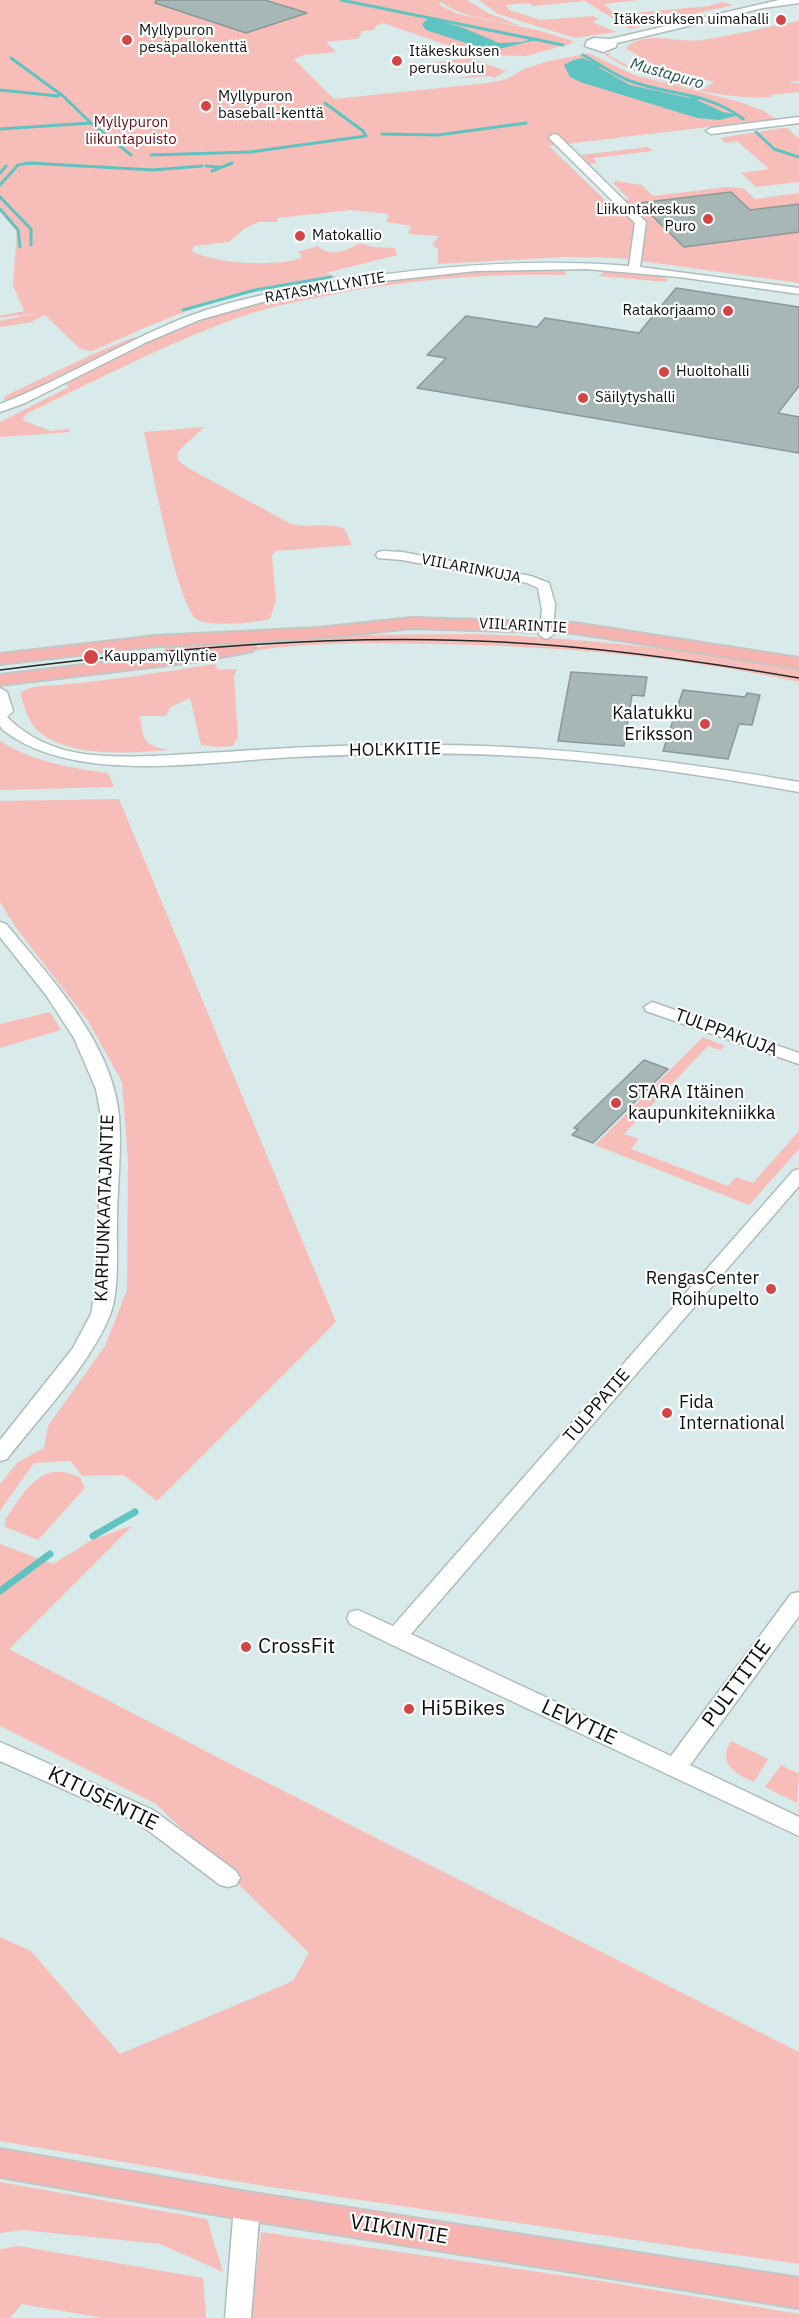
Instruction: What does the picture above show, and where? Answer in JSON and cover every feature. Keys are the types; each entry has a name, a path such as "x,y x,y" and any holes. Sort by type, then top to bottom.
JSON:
{"main road":[{"name":"VIILARINTIE","path":"0,659 156,641 351,630 547,630 694,647 799,663"},
{"name":"VIILARINTIE","path":"0,680 201,656 318,633"},
{"name":"VIIKINTIE","path":"0,2163 247,2206 799,2293"}],"street":[{"path":"610,42 763,5 799,0"},
{"path":"711,131 799,120"},
{"path":"554,137 641,222 634,269"},
{"name":"RATASMYLLYNTIE","path":"0,408 176,325 216,311 279,294 364,280 466,268 552,266 634,269 799,291"},
{"path":"0,396 76,361 82,355"},
{"name":"RATASMYLLYNTIE","path":"0,415 21,400"},
{"name":"VIILARINKUJA","path":"383,555 402,555 544,586 548,595 547,630"},
{"name":"HOLKKITIE","path":"0,692 6,711 0,717 12,731 42,747 82,758 174,759 333,750 461,749 644,762 799,787"},
{"name":"KARHUNKAATAJANTIE","path":"0,927 55,996 80,1035 106,1090 110,1116 106,1283 101,1314 81,1351 0,1454"},
{"name":"TULPPAKUJA","path":"652,1007 799,1059"},
{"name":"TULPPATIE","path":"396,1637 799,1175"},
{"name":"PULTTITIE","path":"675,1768 799,1600"},
{"name":"LEVYTIE","path":"358,1618 799,1827"},
{"name":"KITUSENTIE","path":"0,1751 145,1816 228,1878"},
{"path":"238,2318 247,2206"}],"green space":[{"name":"Myllypuron liikuntapuisto","path":"0,0 467,0 488,13 521,26 459,12 441,2 439,5 458,14 537,30 571,40 573,43 526,56 476,55 383,23 376,26 374,30 361,31 360,37 356,39 326,42 336,52 304,55 294,59 334,99 488,83 507,79 524,69 545,62 589,53 634,75 740,102 764,111 775,119 549,146 607,202 629,199 613,183 616,181 642,185 653,196 727,187 743,188 755,199 799,193 799,283 619,258 562,257 438,264 438,249 432,245 439,236 408,234 411,226 386,222 389,214 351,210 277,218 278,222 259,222 245,228 229,242 194,246 192,251 215,259 246,263 277,263 301,258 302,255 298,252 318,246 328,252 338,252 360,243 373,247 395,248 397,255 326,273 337,277 271,288 206,305 92,351 80,349 45,315 31,322 0,327 0,321 35,313 0,318 0,316 24,311 13,285 17,231 0,212"},
{"path":"479,0 639,0 604,4 628,24 638,22 646,25 630,29 585,1 533,6 529,3 505,5 510,10 540,20 593,16 599,19 592,22 616,32 575,38 498,14"},
{"path":"722,2 733,5 650,24 633,13 709,6"},
{"path":"799,21 799,81 787,83 799,83 799,92 770,95 772,97 731,96 661,81 620,64 604,54 611,52 608,55 642,73 704,89 714,82 659,68 625,48 643,39 702,40"},
{"path":"469,58 506,71 494,78 490,76 455,79 469,76 461,70 445,71 442,67 431,63"},
{"path":"787,128 799,139 799,182 756,187 741,173 769,169 737,141 726,143 720,138"},
{"path":"648,147 653,151 593,158 597,163 590,164 581,155"},
{"path":"496,270 566,270 566,275 480,276 396,284 339,293 255,312 139,359 26,414 23,418 24,421 51,431 69,429 70,432 0,437 0,422 69,387 66,385 87,372 171,333 216,316 306,292 353,284"},
{"path":"605,270 659,275 668,279 666,282 599,276"},
{"path":"134,337 137,338 8,401 4,400 5,396"},
{"path":"204,427 177,454 178,460 188,468 291,524 344,528 352,545 275,551 272,556 276,600 270,619 234,624 204,622 198,620 190,610 182,590 166,533 144,432"},
{"path":"474,634 677,650 799,667 799,682 663,659 526,647 366,643 298,646 253,651 250,648 336,635"},
{"path":"258,640 211,651 170,657 164,647 167,646 165,642"},
{"path":"215,664 218,670 237,669 234,677 238,737 233,746 201,745 190,698 171,707 166,716 140,716 146,740 154,746 168,750 100,752 66,746 51,740 34,727 20,694 38,686 79,683"},
{"path":"0,741 39,759 108,773 114,787 0,790"},
{"path":"119,799 336,1322 157,1501 124,1475 82,1476 71,1461 34,1463 0,1511 0,1484 18,1462 44,1448 48,1426 105,1346 127,1290 128,1161 122,1082 88,1021 17,929 0,902 0,801"},
{"path":"50,1012 61,1030 0,1048 0,1024"},
{"path":"703,1037 725,1046 720,1050 708,1046 624,1134 639,1139 631,1149 728,1186 736,1177 753,1183 799,1131 799,1149 749,1205 595,1145"},
{"path":"64,1472 80,1477 85,1488 38,1540 5,1527 5,1519 32,1484 45,1474"},
{"path":"133,1525 9,1649 248,1773 799,2052 799,2264 264,2186 0,2141 0,1937 31,1951 120,2054 293,1981 309,1953 156,1804 0,1726 0,1544 53,1564 92,1540"},
{"path":"731,1741 768,1759 754,1782 740,1775 727,1762 727,1749"},
{"path":"781,1765 799,1774 797,1803 765,1787"},
{"path":"0,2182 207,2219 223,2272 160,2244 22,2230 0,2233"},
{"path":"261,2232 601,2281 799,2314 799,2318 251,2318"},
{"path":"19,2246 203,2278 206,2318 103,2318 22,2304 10,2318 0,2318 0,2249"}],"water":[{"path":"429,18 464,28 499,43 540,39 495,50 484,49 426,30 422,24"},
{"path":"583,58 603,66 598,67 630,85 690,98 695,95 702,97 697,100 723,112 740,115 719,120 697,118 580,82 570,77 564,65"}],"building":[{"path":"156,0 265,0 307,13 246,33 155,3"},
{"name":"Liikuntakeskus Puro","path":"731,192 750,210 799,204 799,232 684,247 639,203"},
{"path":"676,288 799,307 799,386 778,413 799,417 799,453 417,388 446,358 427,355 466,316 537,327 545,318 639,333"},
{"path":"571,672 647,677 644,696 632,695 624,746 558,741"},
{"name":"Kalatukku Eriksson","path":"683,690 745,697 747,693 760,695 752,725 739,724 728,759 663,751"},
{"name":"STARA Itäinen kaupunkitekniikka","path":"644,1060 668,1069 593,1143 572,1135 578,1129 574,1128"}],"waterway":[{"name":"Mustapuro","path":"341,0 563,45"},
{"name":"Mustapuro","path":"583,55 626,79 704,99 730,110 743,119"},
{"path":"11,58 63,96 91,123"},
{"path":"0,90 58,96"},
{"path":"151,155 250,152 366,136 363,131 325,103"},
{"path":"0,129 91,123"},
{"path":"91,123 131,155"},
{"path":"382,134 438,135 526,123"},
{"name":"Mustapuro","path":"756,132 774,149 799,157"},
{"path":"0,185 18,165 29,163 153,170 202,166"},
{"path":"212,171 232,163"},
{"path":"0,173 6,166"},
{"path":"206,166 219,167"},
{"path":"0,197 31,229 31,245"},
{"path":"0,209 18,230 20,247"},
{"path":"183,310 255,290 331,277"},
{"path":"93,1536 135,1512"},
{"path":"0,1591 50,1554"}],"tram line":[{"path":"0,670 250,645 313,641 439,640 539,644 614,651 799,678"}],"place":[{"name":"Itäkeskuksen uimahalli","path":"781,20"},
{"name":"Myllypuron pesäpallokenttä","path":"127,40"},
{"name":"Itäkeskuksen peruskoulu","path":"397,61"},
{"name":"Myllypuron baseball-kenttä","path":"206,106"},
{"name":"Liikuntakeskus Puro","path":"708,219"},
{"name":"Matokallio","path":"300,236"},
{"name":"Ratakorjaamo","path":"728,311"},
{"name":"Huoltohalli","path":"664,372"},
{"name":"Säilytyshalli","path":"583,398"},
{"name":"Kauppamyllyntie","path":"91,657"},
{"name":"Kalatukku Eriksson","path":"705,724"},
{"name":"STARA Itäinen kaupunkitekniikka","path":"616,1103"},
{"name":"RengasCenter Roihupelto","path":"771,1289"},
{"name":"Fida International","path":"667,1413"},
{"name":"CrossFit","path":"246,1647"},
{"name":"Hi5Bikes","path":"409,1709"}]}
